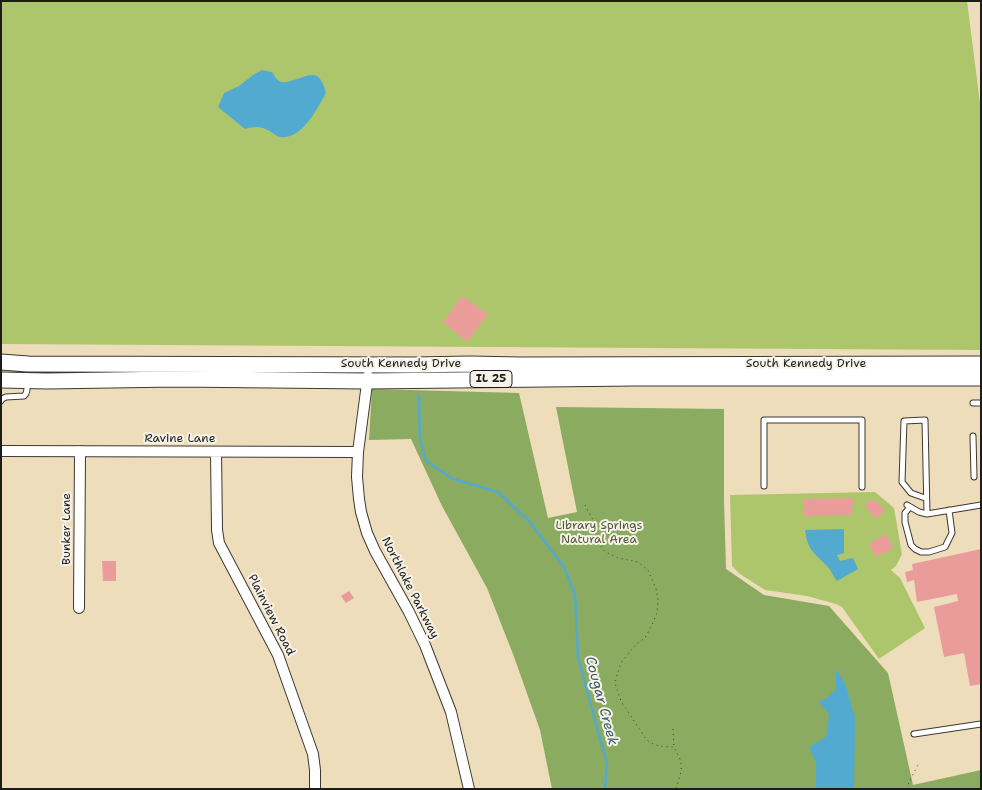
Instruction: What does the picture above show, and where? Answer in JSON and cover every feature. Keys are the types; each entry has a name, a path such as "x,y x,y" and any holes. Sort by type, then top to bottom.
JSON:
{"main road":[{"name":"South Kennedy Drive","path":"1,362 28,364 369,365 981,364"},
{"name":"South Kennedy Drive","path":"1,380 367,381 636,378 981,378"}],"street":[{"name":"Northlake Parkway","path":"369,365 358,452 357,477 359,499 365,526 375,551 426,645 451,712 469,789"},
{"name":"Bunker Lane","path":"79,608 80,450"},
{"name":"Ravine Lane","path":"1,451 358,452"},
{"name":"Plainview Road","path":"216,452 217,530 220,543 278,655 313,754 316,770 315,789"}],"lane":[{"path":"1,401 6,397 26,395 27,380"},
{"path":"972,403 981,403"},
{"path":"764,486 764,420 862,420 862,487"},
{"path":"926,498 911,493 902,482 904,420 925,420 927,514"},
{"path":"973,436 974,477"},
{"path":"949,510 952,533 945,547 929,552 921,552 914,549 904,522 908,506 927,514 949,510 981,505"},
{"path":"914,734 981,724"}],"path":[{"path":"586,505 594,522 597,541 604,551 618,558 638,562 648,570 656,589 658,600 657,613 652,626 645,638 636,644 621,663 615,682 620,701 650,744 674,748"},
{"path":"673,729 674,748 680,756 682,766 676,789"},
{"path":"907,789 919,763"}],"green space":[{"path":"1,1 967,1 981,111 981,350 1,344"},
{"name":"Library Springs Natural Area","path":"372,389 519,393 548,518 577,512 556,407 724,409 726,569 764,595 829,606 888,673 913,785 981,770 981,789 552,789 540,730 487,588 442,506 411,439 369,440"},
{"path":"875,492 894,508 902,554 896,566 891,570 900,578 925,628 879,659 842,607 807,596 765,590 740,574 732,566 730,495"}],"water":[{"path":"262,70 272,72 280,82 313,75 320,79 323,85 326,93 318,108 307,124 293,135 277,136 268,130 258,127 245,129 218,107 224,93 239,86"},
{"path":"844,529 844,553 837,555 840,561 853,558 858,569 837,581 828,567 815,555 808,543 805,530"},
{"path":"836,669 845,683 855,718 854,789 816,789 816,763 809,747 826,737 829,714 819,702 836,689"}],"building":[{"path":"462,296 488,314 467,342 443,322"},
{"path":"853,498 852,515 803,516 803,499"},
{"path":"873,499 885,510 876,519 865,506"},
{"path":"886,534 893,548 876,557 869,544"},
{"path":"981,549 981,684 970,686 964,653 944,657 934,607 958,601 957,594 917,602 914,580 907,582 905,572 913,570 912,564"},
{"path":"102,561 116,561 116,581 103,581"},
{"path":"349,591 354,598 346,603 341,596"}],"waterway":[{"name":"Cougar Creek","path":"419,395 420,439 426,461 453,479 498,492 530,522 564,567 575,595 578,657 607,763 605,789"}]}
